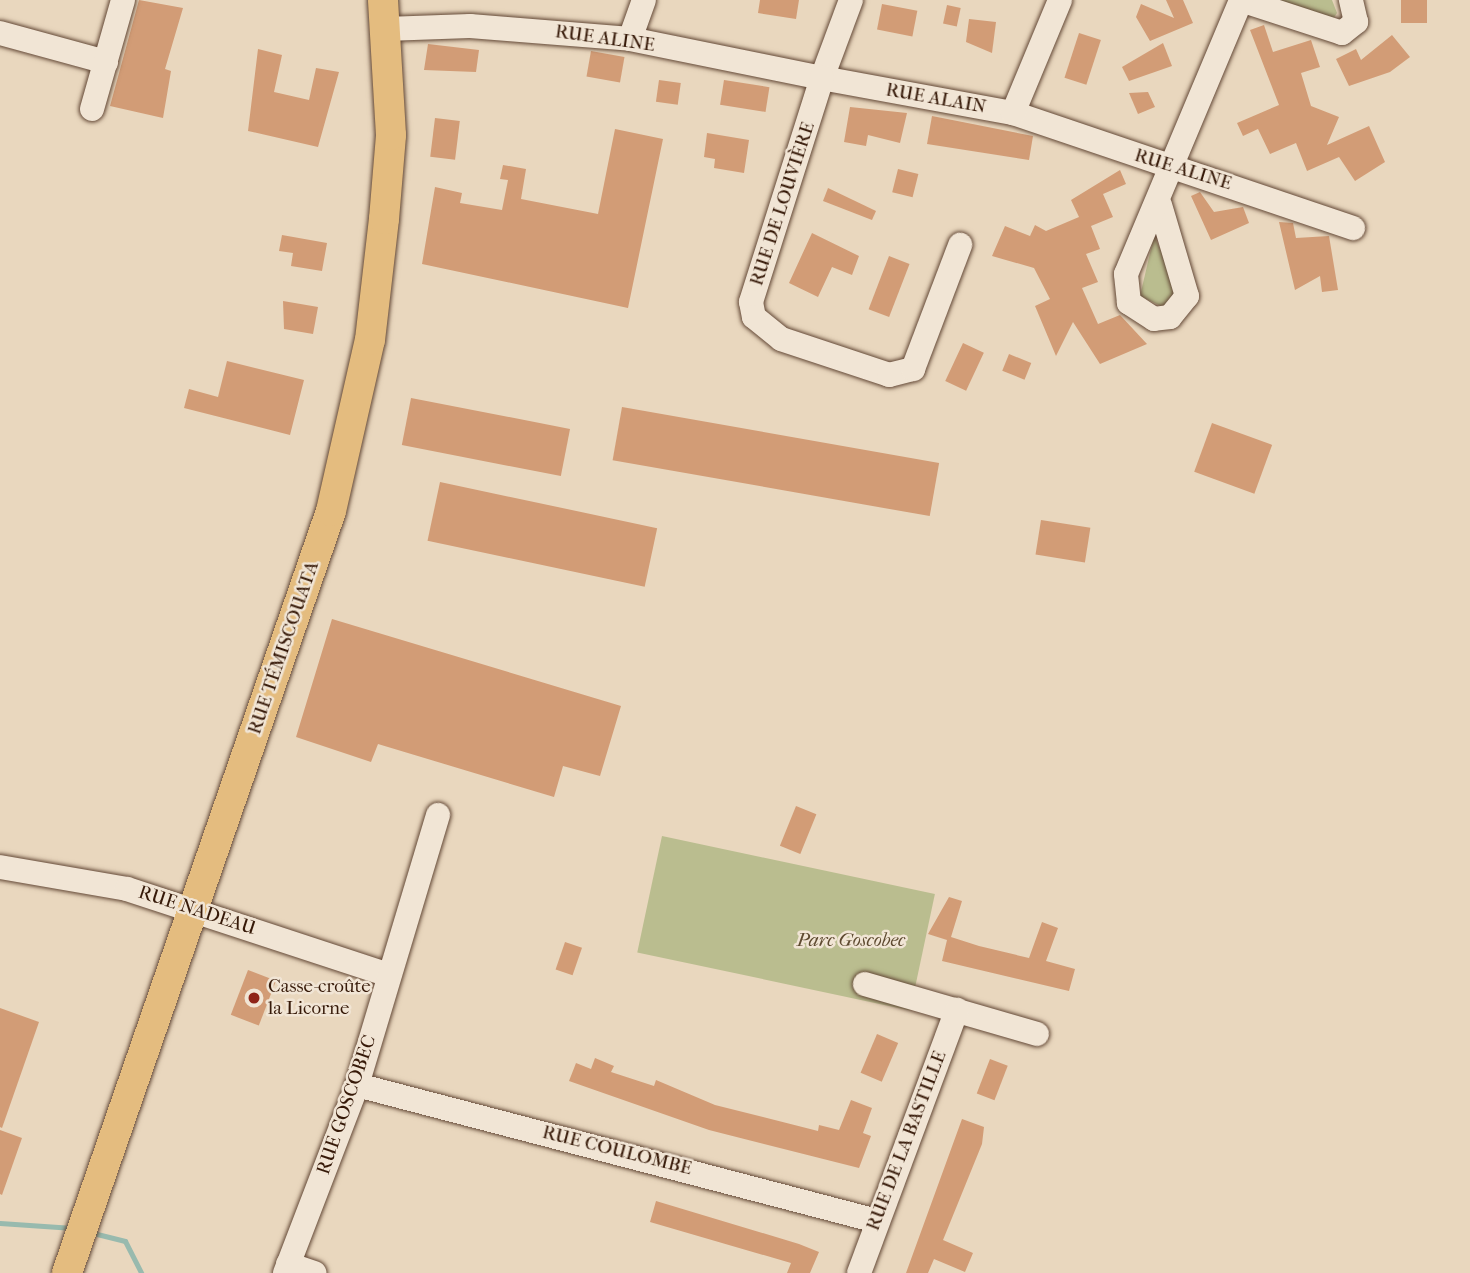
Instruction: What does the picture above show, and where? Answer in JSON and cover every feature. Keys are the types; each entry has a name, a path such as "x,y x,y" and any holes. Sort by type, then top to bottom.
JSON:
{"main road":[{"name":"RUE TÉMISCOUATA","path":"67,1273 331,511 370,340 391,135 384,15"}],"street":[{"path":"92,109 123,0"},
{"path":"630,39 644,0"},
{"path":"822,78 851,0"},
{"name":"RUE ALAIN","path":"822,78 1013,113 1060,0"},
{"path":"1160,205 1241,0 1342,33 1356,22 1351,0"},
{"name":"RUE ALINE","path":"384,15 470,26 630,39 822,78"},
{"path":"0,33 106,62"},
{"name":"RUE DE LOUVIÈRE","path":"822,78 751,302 754,317 781,339 903,374 922,354 960,246"},
{"name":"RUE ALINE","path":"1013,113 1353,228"},
{"name":"RUE GOSCOBEC","path":"287,1269 357,1085 438,815"},
{"name":"RUE NADEAU","path":"0,867 60,873 193,909 389,975"},
{"path":"865,984 1037,1034"},
{"name":"RUE DE LA BASTILLE","path":"859,1273 957,1010"},
{"name":"RUE COULOMBE","path":"357,1085 877,1222"},
{"path":"287,1269 314,1273"}],"green space":[{"path":"1273,0 1332,0 1337,13 1333,19"},
{"path":"1154,236 1179,289 1163,307 1140,296"},
{"name":"Parc Goscobec","path":"662,836 935,894 910,1010 637,952"}],"building":[{"path":"139,0 183,8 165,69 171,71 163,118 110,106"},
{"path":"760,0 799,0 796,19 758,13"},
{"path":"1166,0 1183,0 1193,23 1150,41 1136,17 1141,4 1174,18"},
{"path":"1401,0 1427,0 1427,23 1401,23"},
{"path":"882,4 917,11 912,36 877,30"},
{"path":"947,5 961,8 957,26 943,24"},
{"path":"969,19 996,22 992,53 966,42"},
{"path":"1264,25 1273,52 1311,40 1320,67 1301,73 1311,106 1339,117 1327,145 1369,126 1385,162 1355,181 1339,157 1307,171 1296,143 1270,154 1258,129 1243,136 1237,123 1279,105 1250,30"},
{"path":"1079,33 1101,40 1086,85 1064,78"},
{"path":"1392,35 1410,57 1390,72 1349,86 1336,59 1356,49 1361,60"},
{"path":"1163,43 1172,66 1129,81 1122,67"},
{"path":"428,44 479,50 476,72 424,70"},
{"path":"258,49 282,55 274,92 309,100 316,68 339,72 318,147 248,131"},
{"path":"591,51 624,57 620,83 586,77"},
{"path":"659,80 681,83 678,105 656,102"},
{"path":"724,80 769,87 766,112 720,105"},
{"path":"1148,92 1155,107 1138,114 1129,93"},
{"path":"850,107 907,113 900,143 868,135 866,146 844,142"},
{"path":"932,116 1033,136 1029,160 927,144"},
{"path":"435,118 460,121 455,160 430,157"},
{"path":"615,129 663,139 628,308 422,264 435,187 462,193 460,203 502,210 508,180 500,179 503,165 526,169 521,199 598,214"},
{"path":"707,133 749,140 744,173 714,168 715,159 704,157"},
{"path":"898,169 918,174 913,197 892,192"},
{"path":"1120,170 1126,184 1103,194 1113,217 1091,226 1100,249 1086,254 1098,282 1082,288 1098,324 1120,315 1147,344 1100,364 1073,322 1056,356 1035,306 1050,299 1034,268 992,256 1005,226 1030,236 1035,225 1046,231 1079,217 1071,200"},
{"path":"828,188 876,211 872,220 823,201"},
{"path":"1200,192 1214,212 1243,207 1249,223 1211,240 1191,196"},
{"path":"1279,222 1293,223 1296,238 1329,236 1338,290 1322,292 1320,276 1295,290"},
{"path":"812,233 859,256 852,275 832,267 818,297 789,283"},
{"path":"282,235 327,243 322,271 291,266 293,253 279,251"},
{"path":"889,256 910,264 889,317 869,309"},
{"path":"283,301 318,307 313,334 284,329"},
{"path":"963,343 984,353 966,391 945,381"},
{"path":"1009,354 1031,363 1025,380 1002,371"},
{"path":"227,361 304,380 290,435 184,408 189,389 218,397"},
{"path":"411,398 570,429 561,476 402,445"},
{"path":"622,407 939,463 930,516 613,460"},
{"path":"1212,423 1272,445 1254,494 1194,472"},
{"path":"440,482 657,528 645,587 428,541"},
{"path":"1041,520 1090,528 1085,562 1036,555"},
{"path":"332,619 621,706 600,776 563,766 554,797 378,744 371,762 296,737"},
{"path":"796,806 816,814 800,854 780,846"},
{"path":"949,897 962,901 951,937 979,946 1029,958 1042,922 1058,928 1046,961 1075,969 1069,991 942,961 947,940 928,934"},
{"path":"565,942 582,948 573,975 556,969"},
{"name":"Casse-croûte la Licorne","path":"248,970 276,981 259,1026 231,1015"},
{"path":"0,1008 39,1022 2,1128 0,1127"},
{"path":"877,1034 898,1043 882,1082 861,1073"},
{"path":"595,1058 614,1066 611,1072 654,1086 656,1080 715,1105 818,1131 819,1125 839,1130 851,1100 872,1108 863,1133 871,1136 859,1168 709,1130 569,1081 576,1063 591,1069"},
{"path":"990,1059 1008,1066 994,1100 977,1094"},
{"path":"962,1119 984,1127 982,1144 943,1240 973,1253 965,1272 934,1259 928,1273 906,1273"},
{"path":"0,1130 22,1138 2,1195 0,1194"},
{"path":"656,1201 819,1252 810,1273 787,1273 791,1263 650,1222"}],"waterway":[{"path":"0,1223 73,1228"},
{"path":"93,1233 125,1241 141,1273"}],"place":[{"name":"Casse-croûte la Licorne","path":"254,998"}]}
